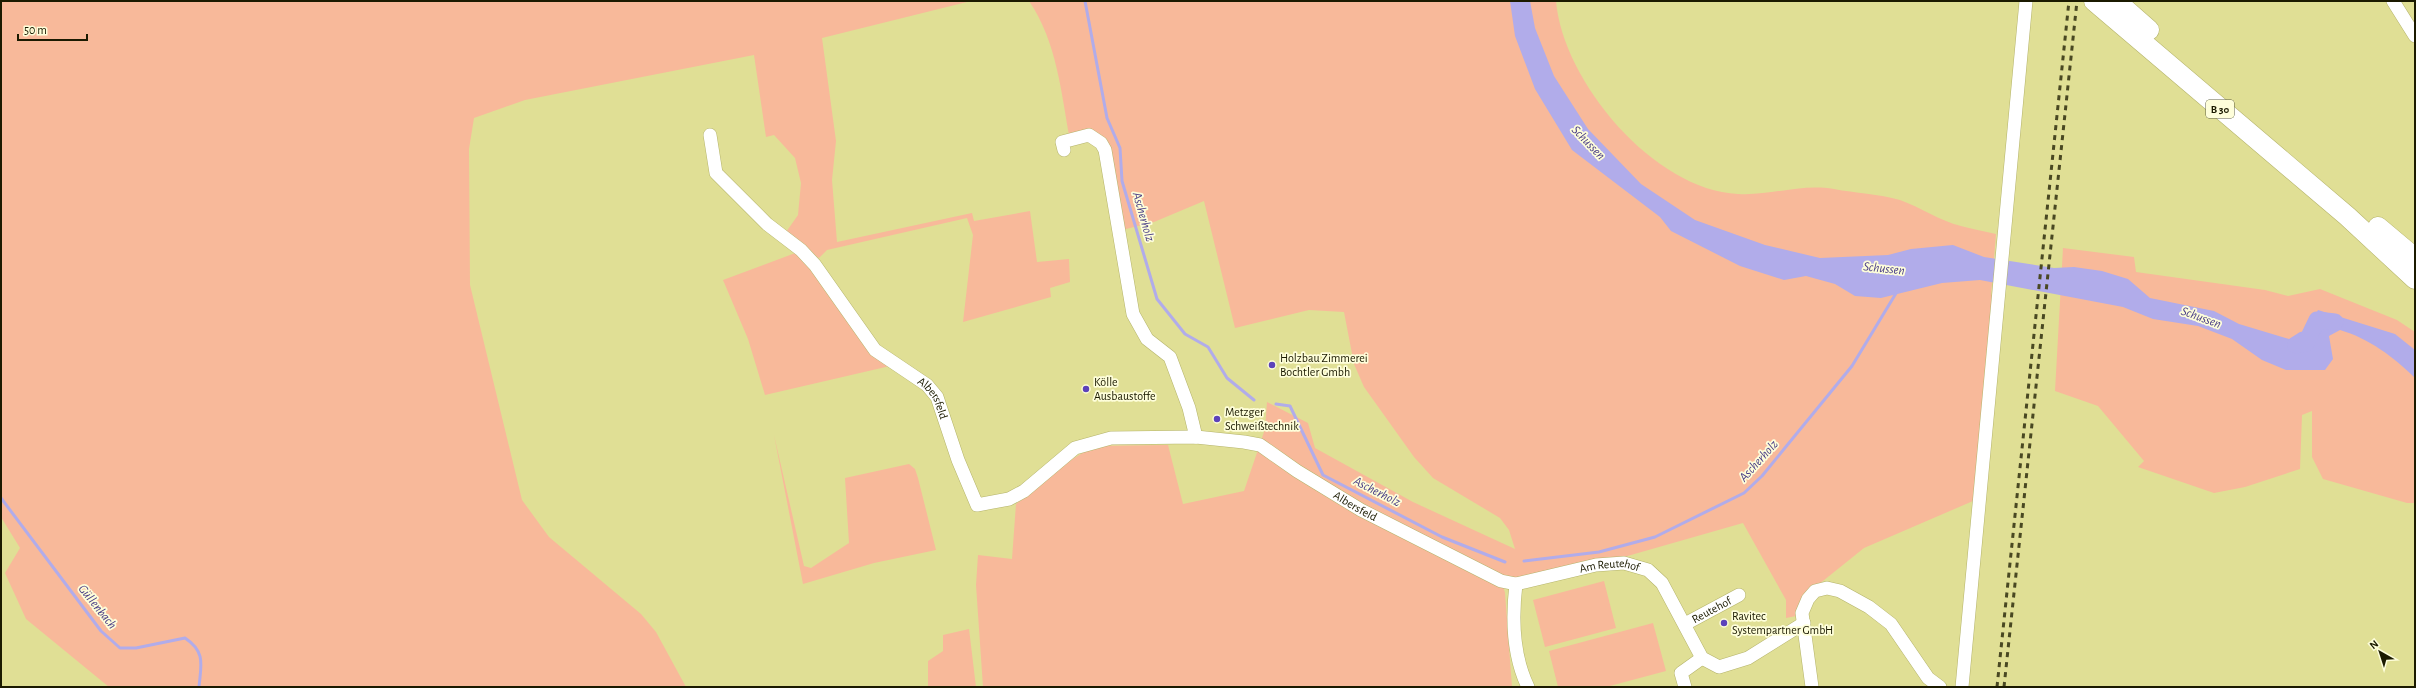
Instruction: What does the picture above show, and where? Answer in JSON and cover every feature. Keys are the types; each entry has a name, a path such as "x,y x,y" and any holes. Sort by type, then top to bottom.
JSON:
{"highway":[{"name":"B 30","path":"2094,1 2346,216 2415,279"},
{"name":"B 30","path":"2116,1 2415,258"}],"street":[{"path":"1962,687 2005,250 2026,1"},
{"path":"2393,1 2415,36"},
{"name":"Albersfeld","path":"710,135 716,173 767,224 801,250 815,265 875,350 928,385 937,396 958,460 977,506 1009,499 1024,491 1075,448 1111,438 1196,437 1260,445 1361,510 1501,581 1516,584"},
{"path":"1064,150 1062,142 1089,135 1102,143 1105,150 1134,314 1147,339 1170,357 1189,408 1196,437"},
{"name":"Am Reutehof","path":"1516,584 1596,565 1624,563 1648,570 1662,583 1702,658"},
{"path":"1516,584 1515,638 1523,677 1528,687"},
{"path":"1812,687 1802,613 1808,599 1815,591 1827,588 1840,591 1869,607 1891,624 1928,678 1940,687"},
{"name":"Reutehof","path":"1685,624 1739,595"},
{"path":"1685,687 1681,672 1702,658 1719,667 1748,658 1804,623"}],"shaded area":[{"path":"1,1 971,1 822,38 836,141 832,180 837,242 972,213 974,221 1030,211 1037,262 1069,259 1070,282 1050,288 1051,297 963,322 973,235 967,218 827,250 819,258 784,235 798,215 801,183 795,158 774,135 766,137 754,55 525,100 474,118 469,149 470,285 522,500 549,537 641,614 656,632 686,687 109,687 26,619 5,573 20,548 1,517"},
{"path":"1029,1 1556,1 1562,32 1576,65 1595,97 1618,126 1645,153 1675,174 1706,188 1738,194 1762,193 1798,188 1822,188 1884,196 1908,203 1953,224 1996,234 1991,295 2000,290 1980,498 1864,548 1803,597 1796,616 1786,618 1786,600 1743,523 1596,565 1502,582 1505,593 1512,687 983,687 976,585 978,555 1012,559 1016,504 1071,460 1094,446 1168,445 1183,504 1244,491 1265,429 1267,402 1308,423 1315,448 1413,502 1515,549 1509,530 1500,518 1433,478 1414,457 1364,387 1354,364 1344,312 1309,310 1235,328 1204,201 1154,222 1118,231 1101,143 1070,140 1057,68 1052,50 1046,33"},
{"path":"2063,248 2134,257 2136,272 2265,290 2288,296 2320,289 2397,320 2415,332 2415,503 2407,503 2323,479 2312,457 2312,411 2302,415 2300,469 2245,487 2214,493 2138,467 2144,461 2098,406 2055,391"},
{"path":"798,252 890,366 765,395 748,339 723,280"},
{"path":"774,435 804,566 811,568 849,543 845,478 909,464 915,469 918,478 936,550 874,563 803,584"},
{"path":"1604,581 1616,628 1545,647 1533,600"},
{"path":"1653,623 1666,671 1606,687 1558,687 1549,651"},
{"path":"969,629 976,687 928,687 928,661 943,651 943,635"}],"water":[{"path":"1510,1 1530,1 1535,28 1554,76 1588,129 1641,184 1695,220 1765,245 1820,258 1888,255 1911,249 1953,245 1984,257 2054,268 2074,267 2102,271 2128,279 2150,298 2214,311 2239,324 2289,339 2300,332 2316,330 2313,319 2318,310 2395,334 2415,350 2415,378 2380,349 2361,338 2340,330 2329,336 2333,359 2325,370 2286,370 2262,360 2232,339 2198,326 2153,319 2123,307 1980,280 1942,283 1881,298 1855,296 1835,284 1806,276 1784,280 1740,266 1671,231 1660,217 1572,150 1535,89 1515,36"}],"waterway":[{"name":"Ascherholz","path":"1085,1 1107,118 1120,148 1122,181 1157,299 1185,334 1208,347 1227,378 1254,400"},
{"name":"Ascherholz","path":"1524,561 1599,552 1655,537 1744,493 1762,476 1852,366 1898,290"},
{"name":"Schussen","path":"2296,345 2306,343 2317,320 2335,322"},
{"name":"Ascherholz","path":"1276,404 1290,406 1323,475 1442,537 1505,562"},
{"name":"Güllenbach","path":"1,498 101,631 120,648 136,648 185,638 196,648 201,660 199,687"}],"railway":[{"path":"1997,687 2069,1"},
{"path":"2004,687 2077,1"}],"place":[{"name":"Holzbau Zimmerei Bochtler Gmbh","path":"1272,365"},
{"name":"Kölle Ausbaustoffe","path":"1086,389"},
{"name":"Metzger Schweißtechnik","path":"1217,419"},
{"name":"Ravitec Systempartner GmbH","path":"1724,623"}]}
